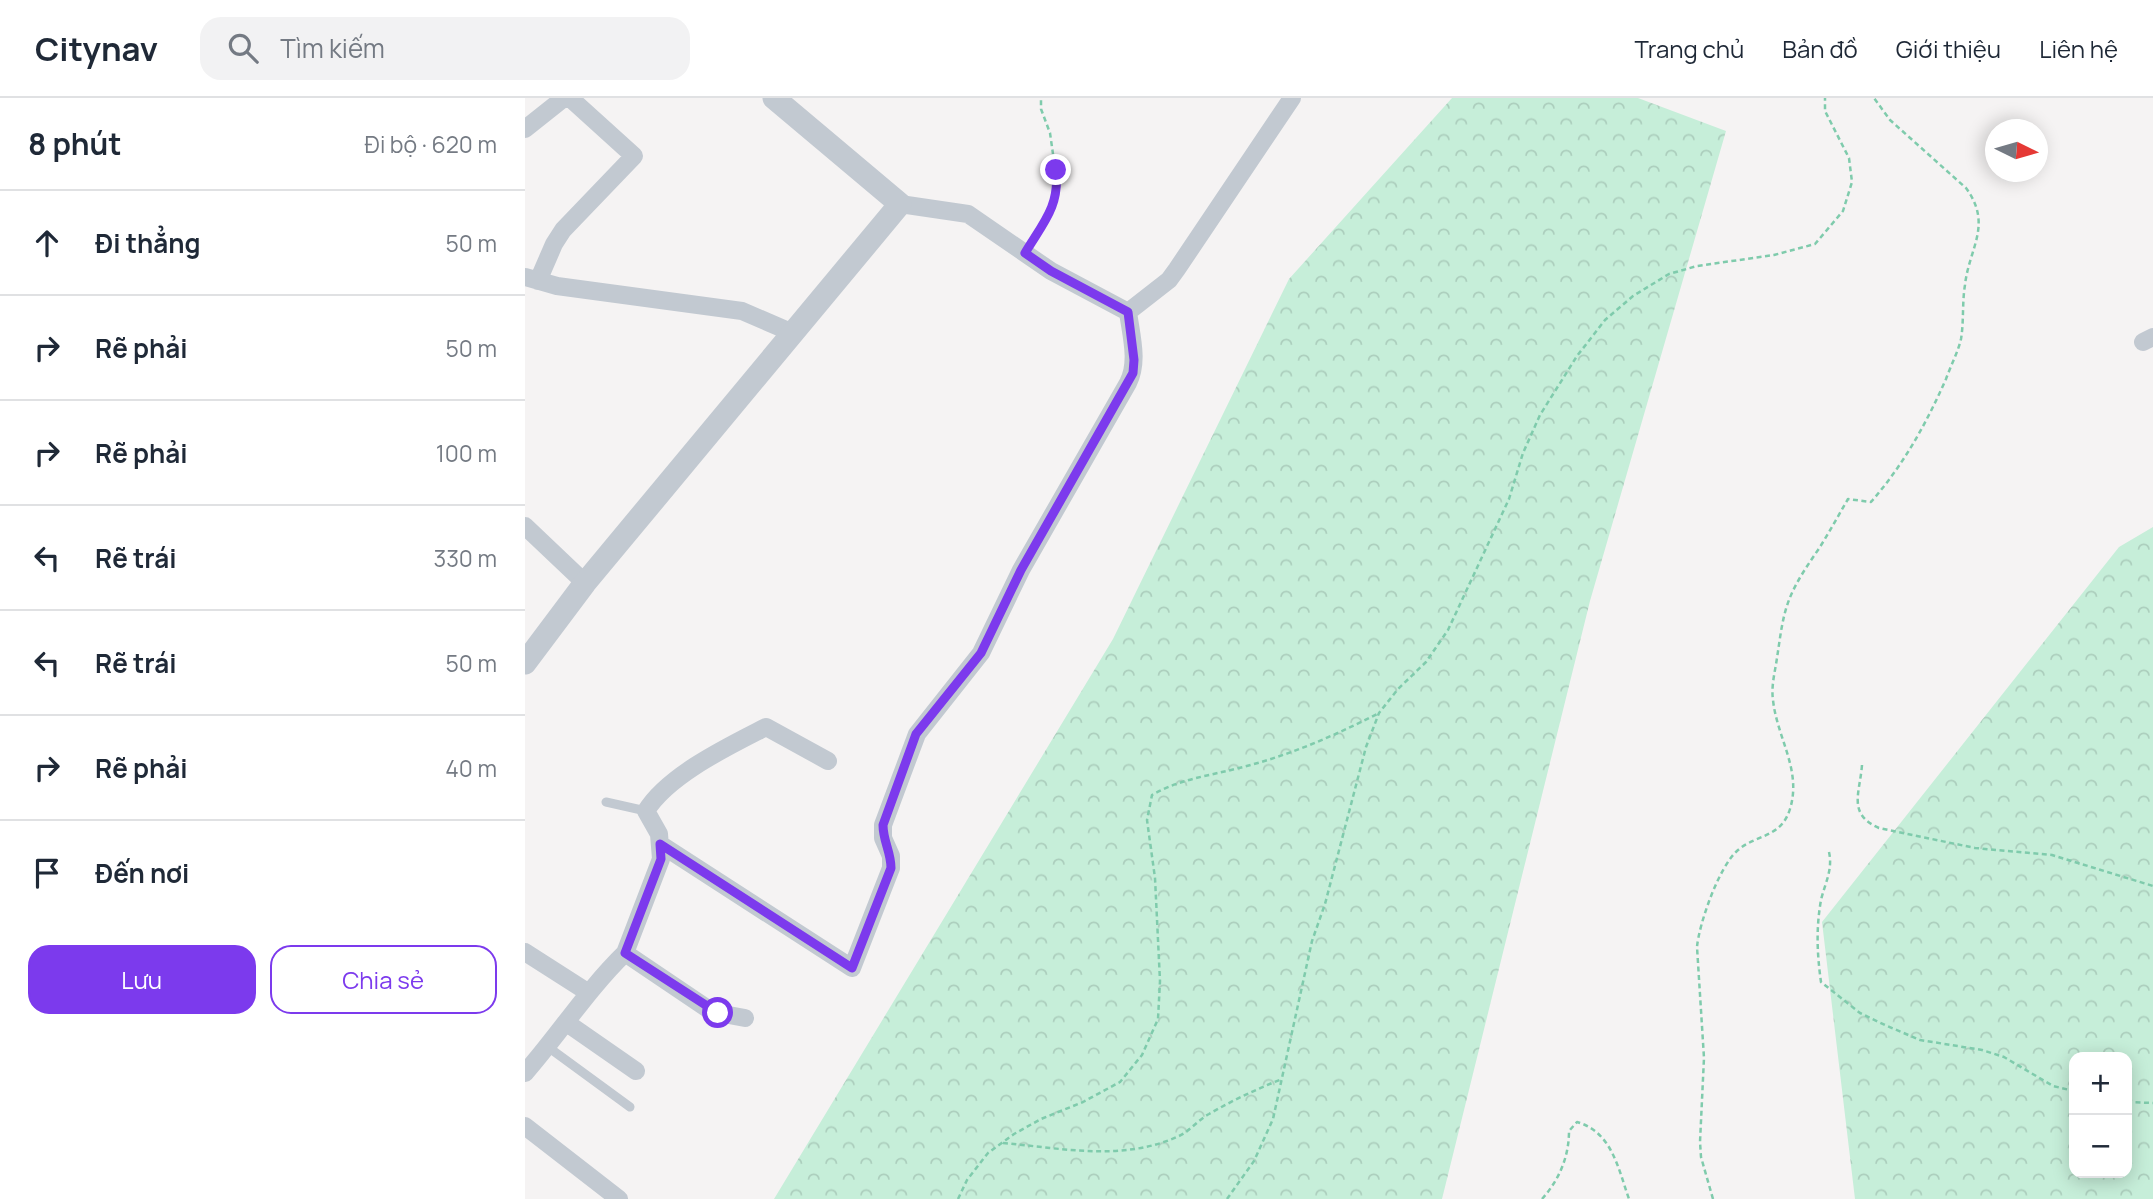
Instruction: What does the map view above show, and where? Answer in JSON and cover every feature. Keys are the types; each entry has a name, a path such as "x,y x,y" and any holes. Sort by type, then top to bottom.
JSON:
{"street":[{"path":"525,129 564,98"},
{"path":"570,98 634,156 563,230 532,279 557,286 742,311 793,333"},
{"path":"774,98 900,204 968,214 1051,271 1128,312"},
{"path":"1128,312 1169,280 1292,98"},
{"path":"525,663 585,583 900,204"},
{"path":"660,844 852,968 891,868 891,856 883,838 883,825 916,734 981,653 1021,570 1128,383 1133,373 1134,360 1128,312"},
{"path":"525,526 585,583"},
{"path":"528,1065 567,1023 601,976 625,953 661,859 659,834 646,811 652,801 701,761 766,727 828,761"},
{"path":"525,952 589,993"},
{"path":"625,953 708,1009 745,1018"},
{"path":"567,1023 636,1072"},
{"path":"525,1126 618,1199"}],"lane":[{"path":"606,802 646,811"},
{"path":"548,1046 630,1107"}],"path":[{"path":"1025,253 1053,207 1058,189 1050,133 1041,108 1041,98"},
{"path":"1227,1199 1254,1161 1273,1119 1312,941 1325,904 1366,747 1379,713 1398,689 1426,662 1448,630 1509,499 1523,453 1540,415 1577,356 1605,320 1633,296 1669,274 1696,266 1774,255 1815,244 1843,211 1852,182 1849,158 1825,111 1825,98"},
{"path":"1713,1199 1701,1157 1700,1142 1704,1076 1697,947 1699,933 1727,862 1746,845 1771,833 1784,823 1791,807 1794,783 1792,767 1773,702 1772,688 1784,616 1789,599 1808,563 1848,499 1871,502 1894,475 1932,411 1959,348 1965,285 1977,242 1978,217 1975,201 1966,188 1890,120 1874,98"},
{"path":"958,1199 967,1180 988,1153 1000,1143 1041,1119 1083,1102 1120,1082 1142,1055 1158,1019 1160,943 1156,878 1147,820 1152,795 1188,779 1238,768 1307,747 1379,713"},
{"path":"1862,765 1858,793 1859,812 1865,822 1879,828 1975,848 2052,855 2153,886"},
{"path":"1829,852 1832,864 1822,898 1817,931 1821,982 1860,1013 1920,1040 2004,1056 2053,1086 2069,1090"},
{"path":"1000,1143 1126,1152 1153,1146 1182,1135 1206,1116 1251,1091 1282,1079"},
{"path":"2132,1102 2153,1103"},
{"path":"1542,1199 1553,1186 1561,1169 1569,1148 1569,1131 1577,1122 1588,1125 1604,1137 1629,1199"}],"green space":[{"path":"1452,98 1638,98 1726,131 1590,601 1442,1199 774,1199 1113,639 1289,279"},
{"path":"2153,527 2153,1199 1855,1199 1822,922 2119,547"}],"route":[{"path":"718,1013 625,953 661,859 660,844 852,968 891,868 891,856 883,838 883,825 916,734 991,637 1021,570 1133,373 1128,312 1051,271 1025,253 1053,207 1058,189 1056,170"}]}
